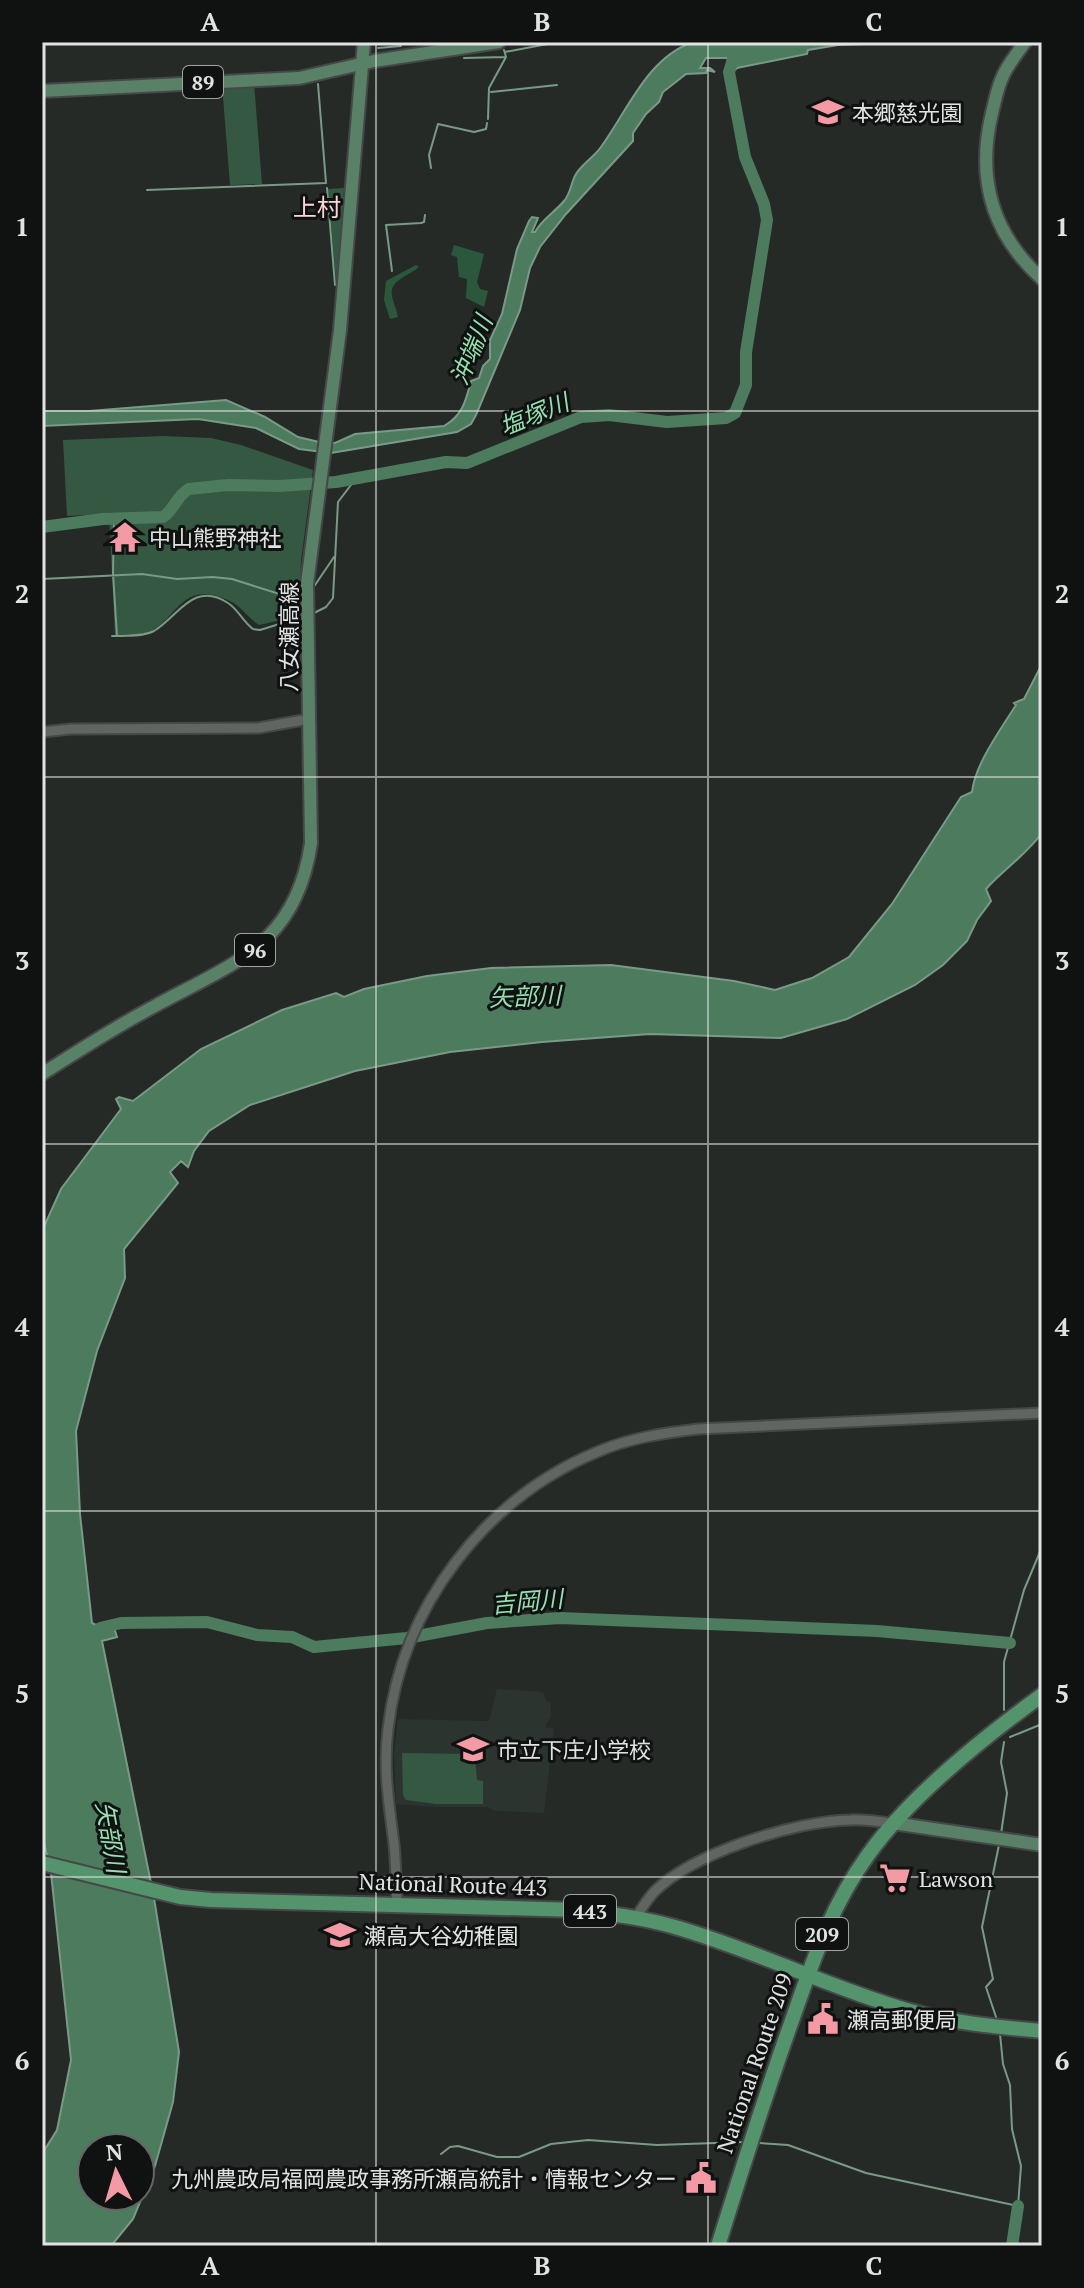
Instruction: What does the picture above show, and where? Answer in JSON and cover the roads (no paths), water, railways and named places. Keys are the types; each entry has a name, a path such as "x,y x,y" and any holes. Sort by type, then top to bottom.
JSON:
{"highway":[{"name":"National Route 209","path":"718,2246 807,1975 825,1927 849,1884 893,1823 953,1767 1042,1695"},
{"name":"National Route 443","path":"42,1863 168,1894 211,1900 579,1910 636,1918 691,1932 910,2010 943,2019 1042,2031"}],"main road":[{"name":"八女瀬高線","path":"42,1074 129,1020 229,968 265,941 284,918 302,884 311,843 307,584 349,245 364,42"},
{"name":"89","path":"42,91 288,79 362,63 499,42"},
{"path":"1025,42 1000,82 988,128 985,155 990,196 999,224 1016,254 1042,279"},
{"path":"893,1823 1042,1845"}],"street":[{"path":"42,732 71,729 258,728 309,719"},
{"path":"397,1904 385,1764 393,1695 413,1633 431,1596 472,1540 511,1503 538,1483 597,1452 661,1433 1042,1413"},
{"path":"636,1918 655,1892 668,1881 711,1855 736,1845 818,1823 850,1820 893,1823"}],"water":[{"name":"沖端川","path":"693,42 915,42 838,45 808,50 807,54 737,68 726,74 728,58 706,58 700,68 710,68 715,72 707,70 706,73 686,74 663,92 659,102 633,133 633,141 540,247 530,268 520,310 476,415 471,424 457,432 331,453 299,449 256,428 198,419 42,426 42,411 89,411 226,400 265,417 298,437 319,442 335,443 355,434 444,426 460,412 471,381 479,378 483,366 490,359 490,340 502,314 517,249 529,221 532,217 538,218 532,232 535,232 566,198 576,174 601,147 651,72 677,50"},
{"name":"矢部川","path":"1042,664 1042,833 986,889 991,901 967,941 943,965 915,985 847,1019 781,1038 650,1034 542,1042 450,1052 355,1071 250,1105 209,1131 194,1151 188,1167 181,1161 170,1172 178,1183 124,1249 125,1278 97,1351 76,1431 80,1514 92,1623 98,1626 113,1624 117,1637 102,1641 154,1898 179,2052 173,2102 156,2162 156,2132 76,2132 76,2212 136,2212 133,2219 111,2246 42,2246 42,2154 57,2130 71,2060 51,1873 42,1834 42,1231 61,1189 121,1109 116,1099 133,1101 201,1049 282,1010 336,993 344,997 364,989 427,976 491,968 611,965 734,981 775,990 812,978 849,957 892,904 961,797 972,792 983,758 1016,705 1014,703 1024,699"}],"waterway":[{"path":"505,52 558,42"},
{"path":"378,48 401,46"},
{"path":"488,119 489,88 506,57 504,50"},
{"path":"464,58 505,57"},
{"name":"塩塚川","path":"42,527 103,519 163,517 189,489 336,482 446,462 467,463 581,417 609,415 667,422 726,418 735,413 746,385 746,352 767,220 764,204 745,157 729,72 733,59"},
{"path":"147,190 326,183 318,84"},
{"path":"491,92 557,85"},
{"path":"431,168 429,155 438,124 474,132 486,129 487,123"},
{"path":"327,188 335,285"},
{"path":"392,271 386,225 421,223 425,215"},
{"path":"312,614 326,607 333,598 338,502 357,477"},
{"path":"112,636 117,636 114,519"},
{"path":"313,588 334,557"},
{"path":"42,579 142,574 177,579 213,577 232,579 289,597 301,595"},
{"path":"117,636 150,633 187,603 205,596 228,603 253,629 260,630 302,617"},
{"path":"1004,1710 1004,1662 1024,1590 1042,1547"},
{"name":"吉岡川","path":"100,1628 121,1623 207,1622 257,1635 292,1637 314,1647 407,1638 487,1623 560,1618 877,1631 1010,1643"},
{"path":"1010,1737 1042,1724"},
{"path":"1001,1834 1007,1793 1001,1762 1004,1742"},
{"path":"997,2020 986,1987 993,1979 982,1927 999,1845"},
{"path":"759,2143 788,2145 866,2173 1018,2206 1021,2166 1012,2129 1010,2085 1003,2064 1000,2034"},
{"path":"441,2154 450,2147 458,2146 497,2157 519,2157 551,2144 588,2140 657,2145 745,2142"},
{"path":"1012,2246 1018,2206"}],"place":[{"name":"本郷慈光園","path":"828,112"},
{"name":"中山熊野神社","path":"125,537"},
{"name":"市立下庄小学校","path":"473,1749"},
{"name":"Lawson","path":"895,1878"},
{"name":"瀬高大谷幼稚園","path":"340,1935"},
{"name":"瀬高郵便局","path":"823,2019"},
{"name":"九州農政局福岡農政事務所瀬高統計・情報センター","path":"701,2178"}],"district":[{"name":"上村","path":"317,207"}]}
